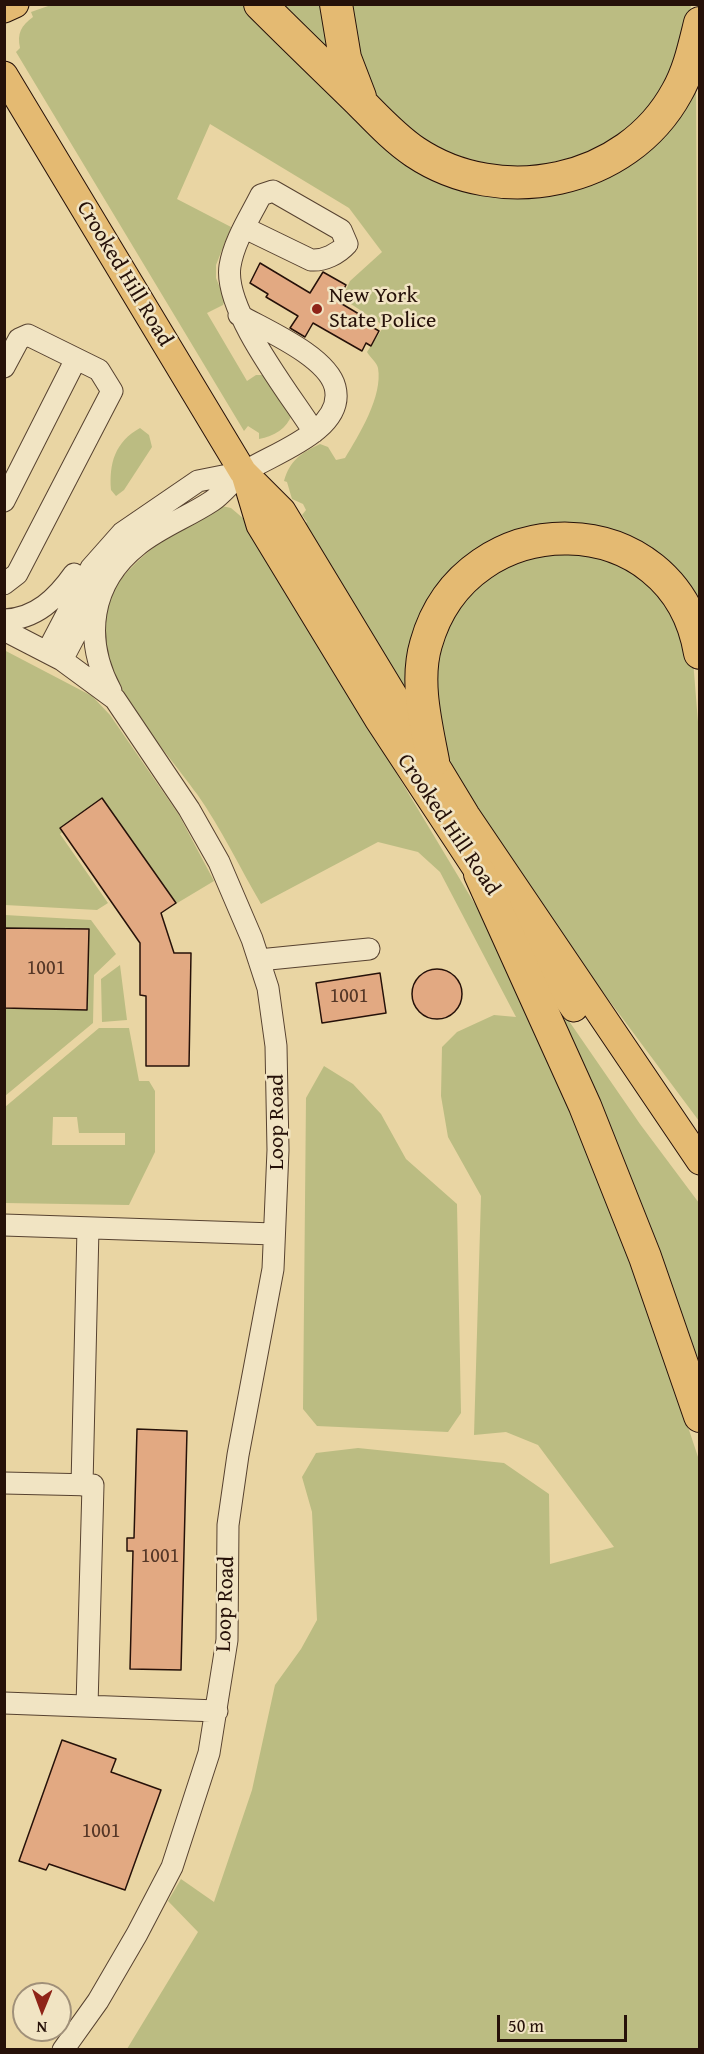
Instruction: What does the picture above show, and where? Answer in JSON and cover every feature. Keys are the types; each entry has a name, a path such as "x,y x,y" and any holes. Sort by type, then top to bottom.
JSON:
{"highway":[{"path":"260,4 414,152 453,172 502,183 554,180 601,164 639,138 654,124 677,94 686,75 699,23"},
{"path":"336,4 345,58 364,106"},
{"path":"433,761 422,682 425,645 431,628 438,612 463,580 477,567 514,546 554,537 576,538 597,542 634,556 650,567 675,593 692,624 699,653"},
{"path":"480,874 513,953 585,1106 645,1257 699,1416"}],"main road":[{"path":"4,9 15,4"},
{"name":"Crooked Hill Road","path":"4,75 243,472 260,525 378,719 480,874 564,994 651,1111 696,1156"},
{"name":"Crooked Hill Road","path":"243,472 282,511 466,815 696,1156"}],"lane":[{"path":"245,228 230,267 231,290 239,315 314,432"},
{"path":"54,656 105,581 136,547 213,500 243,472 314,432 328,420 336,405 335,386 326,372 310,356 239,315"},
{"path":"4,367 19,339 28,335 99,370 112,391 17,574 4,584"},
{"path":"4,501 76,359"},
{"path":"4,620 26,615 45,607 58,597 86,556 112,542 143,516 198,481 243,472"},
{"path":"54,656 83,580 112,542"},
{"path":"105,581 97,603 95,635 98,668 115,699"},
{"name":"Loop Road","path":"4,630 54,656 115,699 189,809 219,862 259,960 268,988 276,1046 278,1150 273,1269 238,1455 228,1525 227,1640 210,1754 171,1867 137,1934 109,1982 63,2049"},
{"path":"259,960 369,949"},
{"path":"4,1225 274,1234"},
{"path":"82,1485 88,1228"},
{"path":"4,1484 93,1485 87,1706"},
{"path":"4,1703 217,1711"}],"green space":[{"path":"51,5 248,5 428,169 560,187 696,81 699,626 675,577 534,528 484,546 441,584 413,705 304,524 307,522 302,515 306,510 303,504 292,499 287,482 284,481 293,462 320,444 328,447 336,460 345,458 369,415 379,379 378,368 367,352 384,326 342,298 350,281 382,252 349,208 210,124 177,199 231,227 216,265 216,278 225,300 223,305 207,313 247,381 256,375 264,375 292,414 283,428 270,436 259,439 259,433 248,426 244,431 16,52 20,48 21,30 33,17 31,12"},
{"path":"274,5 327,5 335,57"},
{"path":"347,5 691,5 688,32 669,88 606,149 516,171 434,149 375,99 347,27"},
{"path":"140,428 149,435 152,447 124,490 116,496 111,490 111,471 115,454 125,440"},
{"path":"217,505 231,508 244,519 479,911 535,1020 609,1189 699,1460 699,2049 127,2049 198,1932 168,1901 181,1879 214,1902 252,1790 275,1685 301,1649 317,1620 312,1512 302,1477 316,1453 358,1448 504,1463 549,1494 550,1564 614,1547 538,1445 506,1432 474,1435 481,1196 448,1137 441,1096 442,1047 457,1032 494,1015 516,1017 440,872 418,852 378,842 261,904 206,807 131,706 119,688 105,658 103,631 105,610 113,590 138,561 154,547"},
{"path":"578,545 629,563 672,605 693,660 700,747 699,1121 541,909 461,787 442,740 432,679 441,624 474,579 520,552"},
{"path":"4,650 92,696 110,715 179,815 214,881 174,905 101,803 60,834 108,903 97,910 5,905"},
{"path":"5,915 91,920 116,954 94,975 93,1023 5,1096 4,1008 87,1010 89,930 5,928"},
{"path":"120,965 127,1020 102,1022 101,979"},
{"path":"551,995 640,1124 699,1203 699,1392"},
{"path":"99,1028 129,1028 139,1081 149,1081 155,1091 155,1152 129,1205 5,1203 5,1107","holes":["53,1117 77,1117 79,1133 125,1133 125,1145 52,1145"]},
{"path":"324,1066 353,1084 381,1114 406,1159 457,1204 461,1413 448,1432 317,1426 303,1409 306,1098"}],"building":[{"name":"New York State Police","path":"260,263 310,293 323,272 346,285 337,301 369,320 367,324 379,331 371,346 366,343 362,351 313,323 305,337 290,328 298,316 266,297 268,294 250,283"},
{"path":"102,798 176,903 161,913 174,953 191,953 189,1066 146,1066 146,996 140,995 140,943 60,828"},
{"path":"4,928 89,929 87,1010 4,1008"},
{"path":"437,969 455,976 462,994 455,1012 437,1019 419,1012 412,994 419,976"},
{"path":"380,973 386,1013 322,1023 316,983"},
{"path":"137,1429 187,1431 181,1670 130,1669 133,1551 127,1551 127,1538 134,1538"},
{"path":"62,1740 116,1759 111,1772 161,1790 125,1890 49,1864 46,1870 19,1861"}],"place":[{"name":"New York State Police","path":"317,309"}]}
